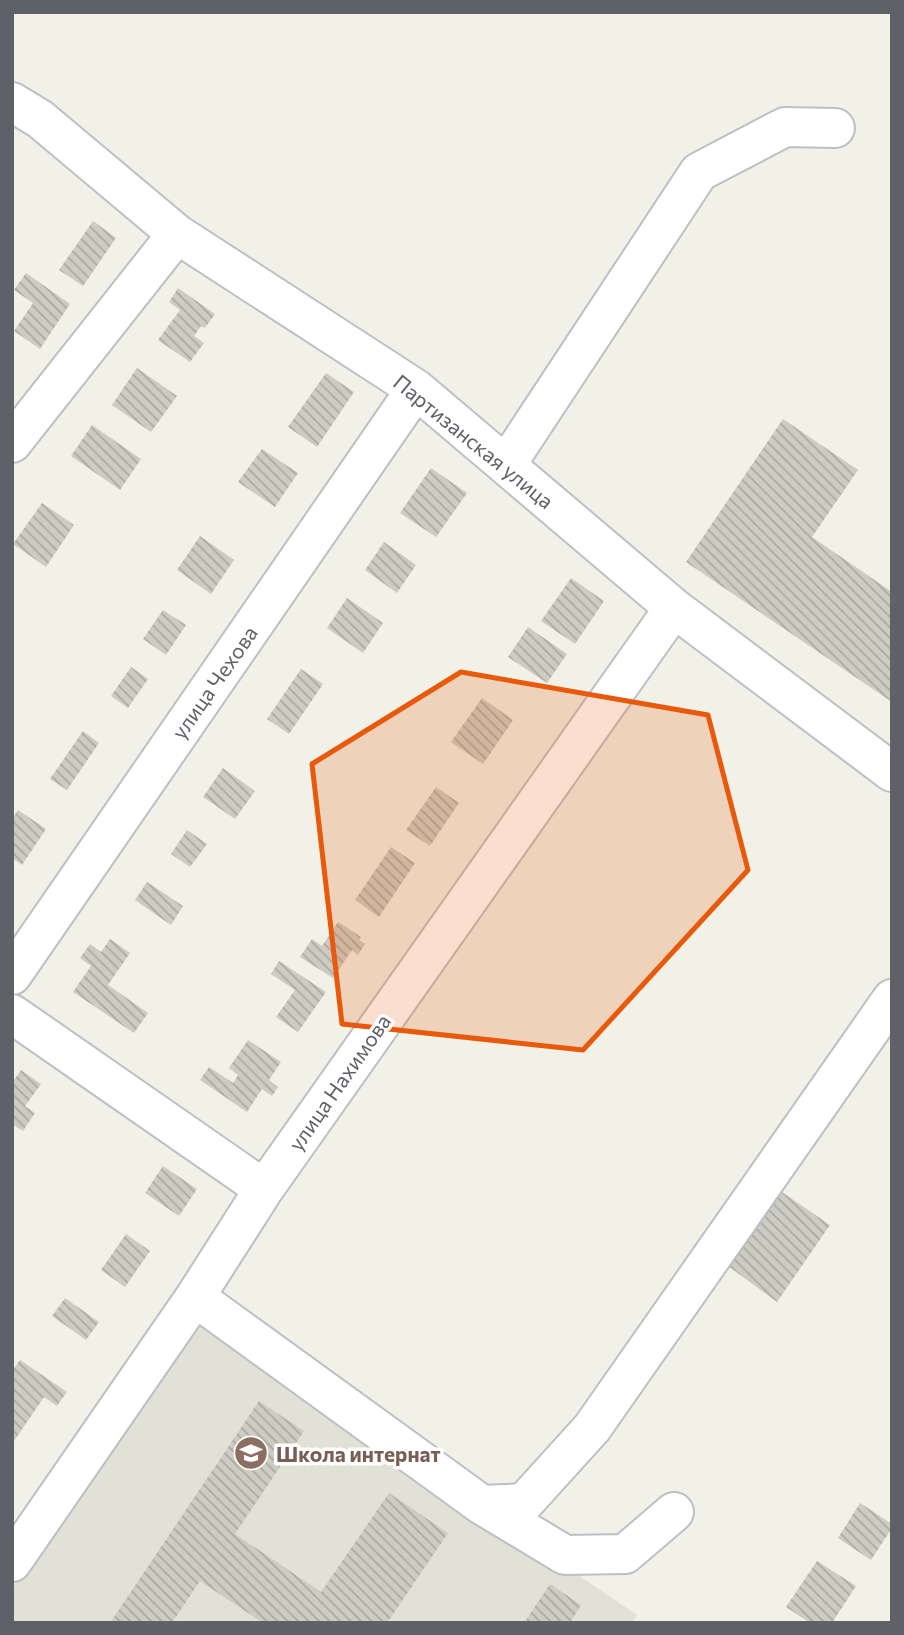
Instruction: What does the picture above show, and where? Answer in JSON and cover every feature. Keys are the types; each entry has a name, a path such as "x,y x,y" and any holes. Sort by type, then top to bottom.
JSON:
{"street":[{"name":"Партизанская улица","path":"12,102 40,119 177,234 416,389 674,608 892,772"},
{"path":"506,465 699,172 785,127 835,128"},
{"path":"12,443 177,234"},
{"name":"улица Чехова","path":"12,975 416,389"},
{"name":"улица Нахимова","path":"12,1562 195,1297 264,1189 674,608"},
{"path":"482,1505 524,1503 592,1428 892,999"},
{"path":"12,1014 264,1189"},
{"path":"195,1297 482,1505 565,1556 625,1554 674,1511"}],"highlighted area":[{"path":"461,672 708,715 748,870 583,1050 342,1024 312,764"}],"shaded area":[{"name":"Школа интернат","path":"198,1318 637,1615 632,1623 12,1623 12,1588"}],"building":[{"path":"93,221 116,238 83,286 59,270"},
{"path":"26,273 70,304 40,349 14,331 33,303 14,290"},
{"path":"178,288 215,314 205,328 201,326 194,336 204,343 190,362 158,340 180,310 169,302"},
{"path":"137,368 177,396 151,432 112,405"},
{"path":"326,373 354,392 317,447 288,427"},
{"path":"783,419 858,470 812,537 892,592 892,702 686,562"},
{"path":"92,425 141,459 120,490 71,456"},
{"path":"262,449 298,473 275,507 238,482"},
{"path":"431,468 467,493 436,537 400,513"},
{"path":"42,503 74,525 46,567 13,544"},
{"path":"200,536 234,560 211,594 177,570"},
{"path":"384,542 416,565 397,593 365,570"},
{"path":"571,578 604,601 575,644 541,621"},
{"path":"347,598 383,623 363,653 327,628"},
{"path":"163,610 186,625 166,655 143,639"},
{"path":"528,627 567,654 547,683 508,657"},
{"path":"131,667 148,679 128,708 111,696"},
{"path":"301,669 323,684 289,734 267,719"},
{"path":"482,698 513,720 483,764 451,742"},
{"path":"83,731 99,743 67,790 50,779"},
{"path":"223,768 255,791 235,819 203,797"},
{"path":"436,787 459,803 430,846 406,830"},
{"path":"18,810 46,829 22,865 12,858 12,819"},
{"path":"187,830 207,844 190,867 171,854"},
{"path":"391,847 415,863 379,917 355,900"},
{"path":"147,882 183,906 171,925 135,900"},
{"path":"338,922 361,937 359,940 365,944 358,955 352,950 333,978 300,957 312,939 322,946"},
{"path":"110,939 130,953 108,985 148,1013 134,1033 73,992 91,966 80,958 90,944 101,952"},
{"path":"279,961 326,992 298,1032 276,1017 295,990 271,974"},
{"path":"248,1040 281,1062 269,1080 278,1087 272,1096 262,1089 247,1112 200,1080 209,1067 233,1083 238,1075 229,1068"},
{"path":"21,1070 41,1084 25,1106 35,1113 23,1131 12,1124 12,1083"},
{"path":"163,1166 197,1189 179,1216 145,1193"},
{"path":"779,1190 830,1225 777,1302 728,1266"},
{"path":"126,1234 150,1251 125,1287 101,1270"},
{"path":"65,1298 99,1322 86,1340 52,1316"},
{"path":"20,1360 67,1392 57,1406 44,1397 12,1444 12,1371"},
{"path":"259,1401 304,1431 235,1534 321,1592 389,1493 448,1533 387,1623 263,1623 200,1581 172,1623 110,1623"},
{"path":"860,1503 892,1524 871,1560 838,1538"},
{"path":"817,1561 856,1586 832,1623 810,1623 786,1607"},
{"path":"550,1584 581,1605 570,1623 524,1623"}],"place":[{"name":"Школа интернат","path":"251,1453"}]}
